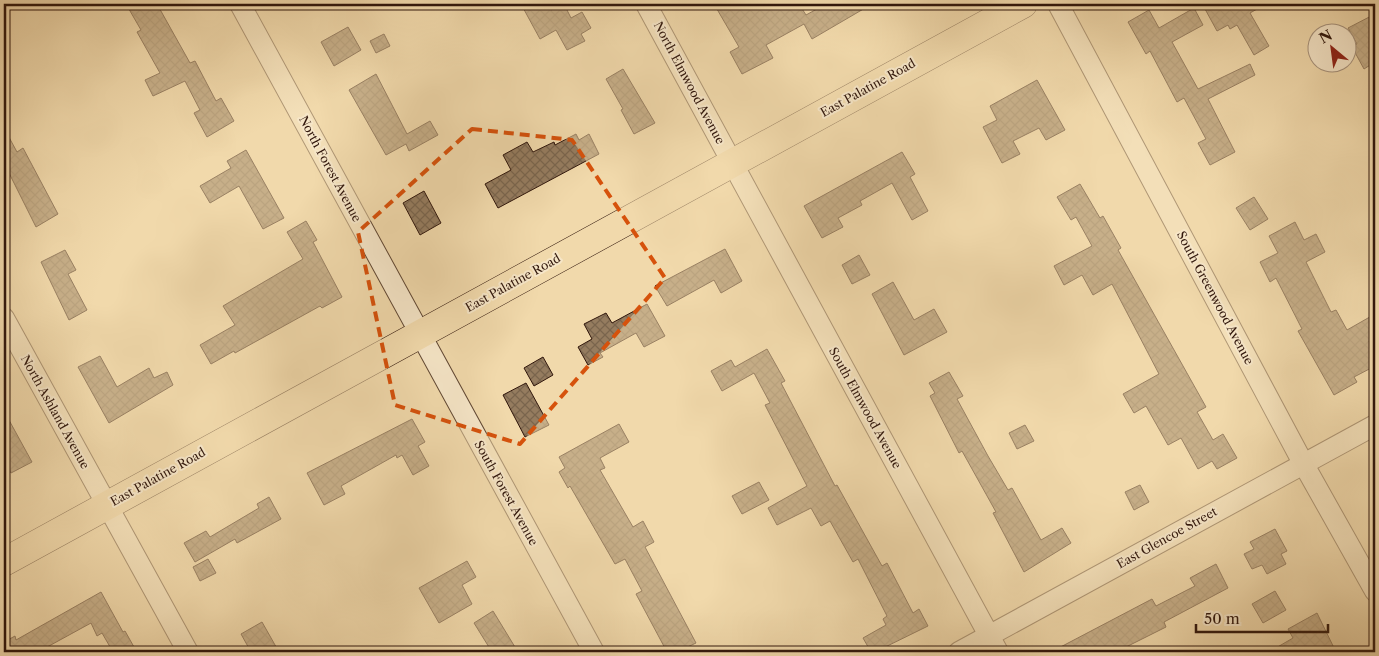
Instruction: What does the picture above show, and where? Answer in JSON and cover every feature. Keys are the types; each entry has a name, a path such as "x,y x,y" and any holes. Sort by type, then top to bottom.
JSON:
{"main road":[{"name":"East Palatine Road","path":"4,562 1022,4"}],"street":[{"name":"North Forest Avenue","path":"240,4 419,334"},
{"name":"North Elmwood Avenue","path":"646,4 732,163"},
{"name":"South Greenwood Avenue","path":"1058,4 1303,464 1375,591"},
{"name":"South Elmwood Avenue","path":"732,163 994,644"},
{"name":"North Ashland Avenue","path":"4,318 188,652"},
{"name":"South Forest Avenue","path":"419,334 594,652"},
{"name":"East Glencoe Street","path":"959,652 994,644 1303,464 1375,425"}],"highlighted area":[{"path":"472,129 572,140 665,278 520,444 395,405 358,232"}],"building":[{"path":"126,4 157,4 190,63 195,61 216,101 221,98 234,121 207,137 194,113 200,110 185,81 153,96 145,80 160,73 137,32 141,30"},
{"path":"521,4 547,4 551,10 564,4 571,18 582,12 591,28 581,34 585,41 567,50 556,30 540,39"},
{"path":"714,4 799,4 806,15 826,4 872,4 812,39 804,24 766,45 773,58 742,74 730,52 739,47"},
{"path":"1215,4 1266,4 1250,13 1269,46 1254,55 1237,25 1230,29 1228,25 1217,31 1205,9"},
{"path":"1194,8 1203,25 1172,42 1198,89 1250,64 1255,75 1208,99 1235,152 1210,165 1198,143 1206,139 1184,98 1177,102 1150,51 1146,54 1128,22 1149,10 1159,28"},
{"path":"1375,14 1375,62 1364,69 1356,54 1356,24"},
{"path":"348,27 361,50 334,66 321,42"},
{"path":"384,34 390,46 376,53 370,41"},
{"path":"623,69 655,123 634,134 621,110 623,109 606,79"},
{"path":"376,74 407,134 430,121 438,135 409,151 406,144 386,155 349,90"},
{"path":"1037,80 1065,130 1046,140 1039,128 1013,141 1020,154 1002,163 983,127 997,120 990,106"},
{"path":"4,128 17,152 23,148 58,214 36,227 4,163"},
{"path":"576,134 579,140 589,134 599,154 498,208 485,184 511,170 503,155 527,142 533,152 554,142 555,145"},
{"path":"246,150 284,218 263,229 239,186 210,203 200,186 231,168 227,161"},
{"path":"902,152 915,174 910,177 928,211 912,220 892,183 860,201 862,205 838,218 843,227 822,238 804,206"},
{"path":"1080,184 1100,218 1103,216 1121,248 1118,250 1206,407 1197,412 1213,440 1223,434 1237,458 1217,469 1212,461 1198,469 1181,438 1168,445 1146,406 1134,413 1123,394 1159,374 1112,284 1093,295 1082,275 1064,285 1054,266 1092,246 1076,217 1071,220 1057,197"},
{"path":"424,191 441,223 420,235 403,203"},
{"path":"1254,197 1268,219 1250,230 1236,208"},
{"path":"306,221 317,240 313,242 342,297 322,308 320,306 235,353 234,351 211,364 200,345 235,325 223,306 303,259 287,232"},
{"path":"1295,222 1304,240 1316,234 1325,252 1306,262 1331,312 1336,310 1347,330 1375,314 1375,338 1369,341 1375,353 1375,366 1354,377 1357,382 1334,395 1298,331 1302,329 1276,278 1270,282 1260,262 1278,253 1269,236"},
{"path":"725,249 742,281 721,293 714,280 667,306 655,286"},
{"path":"65,250 76,270 68,274 87,310 69,320 41,262"},
{"path":"859,255 870,275 852,284 842,265"},
{"path":"893,282 914,320 934,309 947,332 904,355 872,294"},
{"path":"647,304 665,336 644,347 636,333 600,353 603,357 588,365 578,347 592,339 584,324 606,313 612,323"},
{"path":"767,349 785,381 781,383 835,486 837,485 882,566 887,563 913,613 919,609 928,626 875,652 871,652 863,638 886,625 883,619 887,616 858,559 853,562 830,521 821,526 811,508 777,525 768,508 807,486 765,405 770,403 754,373 722,391 711,371 731,360 735,367"},
{"path":"100,356 117,387 149,368 154,378 167,372 173,385 109,423 78,367"},
{"path":"543,357 553,375 534,386 524,368"},
{"path":"949,372 963,396 957,399 988,456 1008,490 1012,488 1041,540 1062,528 1071,543 1024,572 993,513 996,512 962,451 959,453 930,396 935,393 929,383"},
{"path":"526,383 549,425 525,437 503,395"},
{"path":"4,411 32,462 11,473 4,461"},
{"path":"412,419 425,442 418,446 429,466 413,475 402,455 397,458 396,455 341,486 345,494 324,505 307,473"},
{"path":"619,424 629,442 600,458 605,468 600,470 633,527 643,521 654,542 645,547 696,643 677,652 667,652 636,594 642,591 625,559 615,564 570,486 568,488 559,472 565,468 559,457"},
{"path":"1025,425 1034,441 1017,449 1009,433"},
{"path":"759,482 769,500 742,514 732,496"},
{"path":"1140,485 1149,502 1134,510 1125,492"},
{"path":"269,497 281,519 237,543 235,539 195,562 184,543 206,531 210,537 259,508 257,504"},
{"path":"1275,529 1287,551 1281,554 1286,564 1267,574 1262,565 1252,569 1244,554 1254,549 1250,542"},
{"path":"208,559 216,573 200,581 193,567"},
{"path":"467,561 476,577 462,585 472,604 439,623 419,588"},
{"path":"1216,564 1228,588 1164,622 1166,627 1116,652 1051,652 1152,599 1156,606 1195,586 1190,578"},
{"path":"1275,591 1286,610 1263,623 1252,604"},
{"path":"101,592 123,632 125,631 134,647 125,652 113,652 102,633 97,636 91,623 38,652 4,652 4,642 15,636 16,640"},
{"path":"493,611 518,652 492,652 474,623"},
{"path":"1317,613 1336,652 1269,652 1293,638 1288,629"},
{"path":"262,622 279,652 251,652 241,634"}]}
